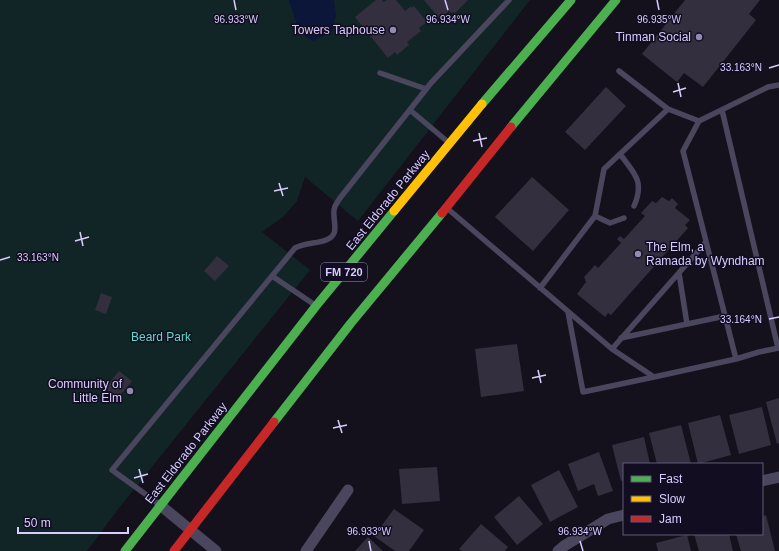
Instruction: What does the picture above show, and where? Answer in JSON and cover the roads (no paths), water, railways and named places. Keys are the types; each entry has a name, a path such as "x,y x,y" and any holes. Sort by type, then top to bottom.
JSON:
{"main road":[{"name":"East Eldorado Parkway","path":"125,551 316,306 449,143 571,0"},
{"name":"FM 720","path":"174,551 351,322 616,0"}],"street":[{"path":"763,481 779,477"},
{"path":"306,551 348,490"},
{"path":"160,505 216,551"},
{"path":"558,551 608,519 623,515"}],"lane":[{"path":"160,505 112,470 295,248 303,244 327,240 333,235 336,228 334,216 337,202 426,89 508,0"},
{"path":"619,70 668,109 699,121"},
{"path":"380,73 426,89"},
{"path":"736,359 683,151 699,121 768,88 779,85"},
{"path":"540,288 595,216 604,169 668,109"},
{"path":"410,110 449,143"},
{"path":"568,311 583,392 736,359 778,348 722,110"},
{"path":"620,154 638,178 638,195 634,206"},
{"path":"446,208 612,348 654,377"},
{"path":"595,216 610,222 624,218"},
{"path":"612,348 706,242"},
{"path":"679,273 687,324"},
{"path":"272,276 316,306"},
{"path":"621,338 725,316"}],"water":[{"path":"289,0 334,0 336,16 332,32 313,41 299,32"}],"place":[{"name":"Towers Taphouse","path":"393,30"},
{"name":"Tinman Social","path":"699,37"},
{"name":"The Elm, a Ramada by Wyndham","path":"638,254"},
{"name":"Community of Little Elm","path":"130,391"}],"park label":[{"name":"Beard Park","path":"161,337"}]}
